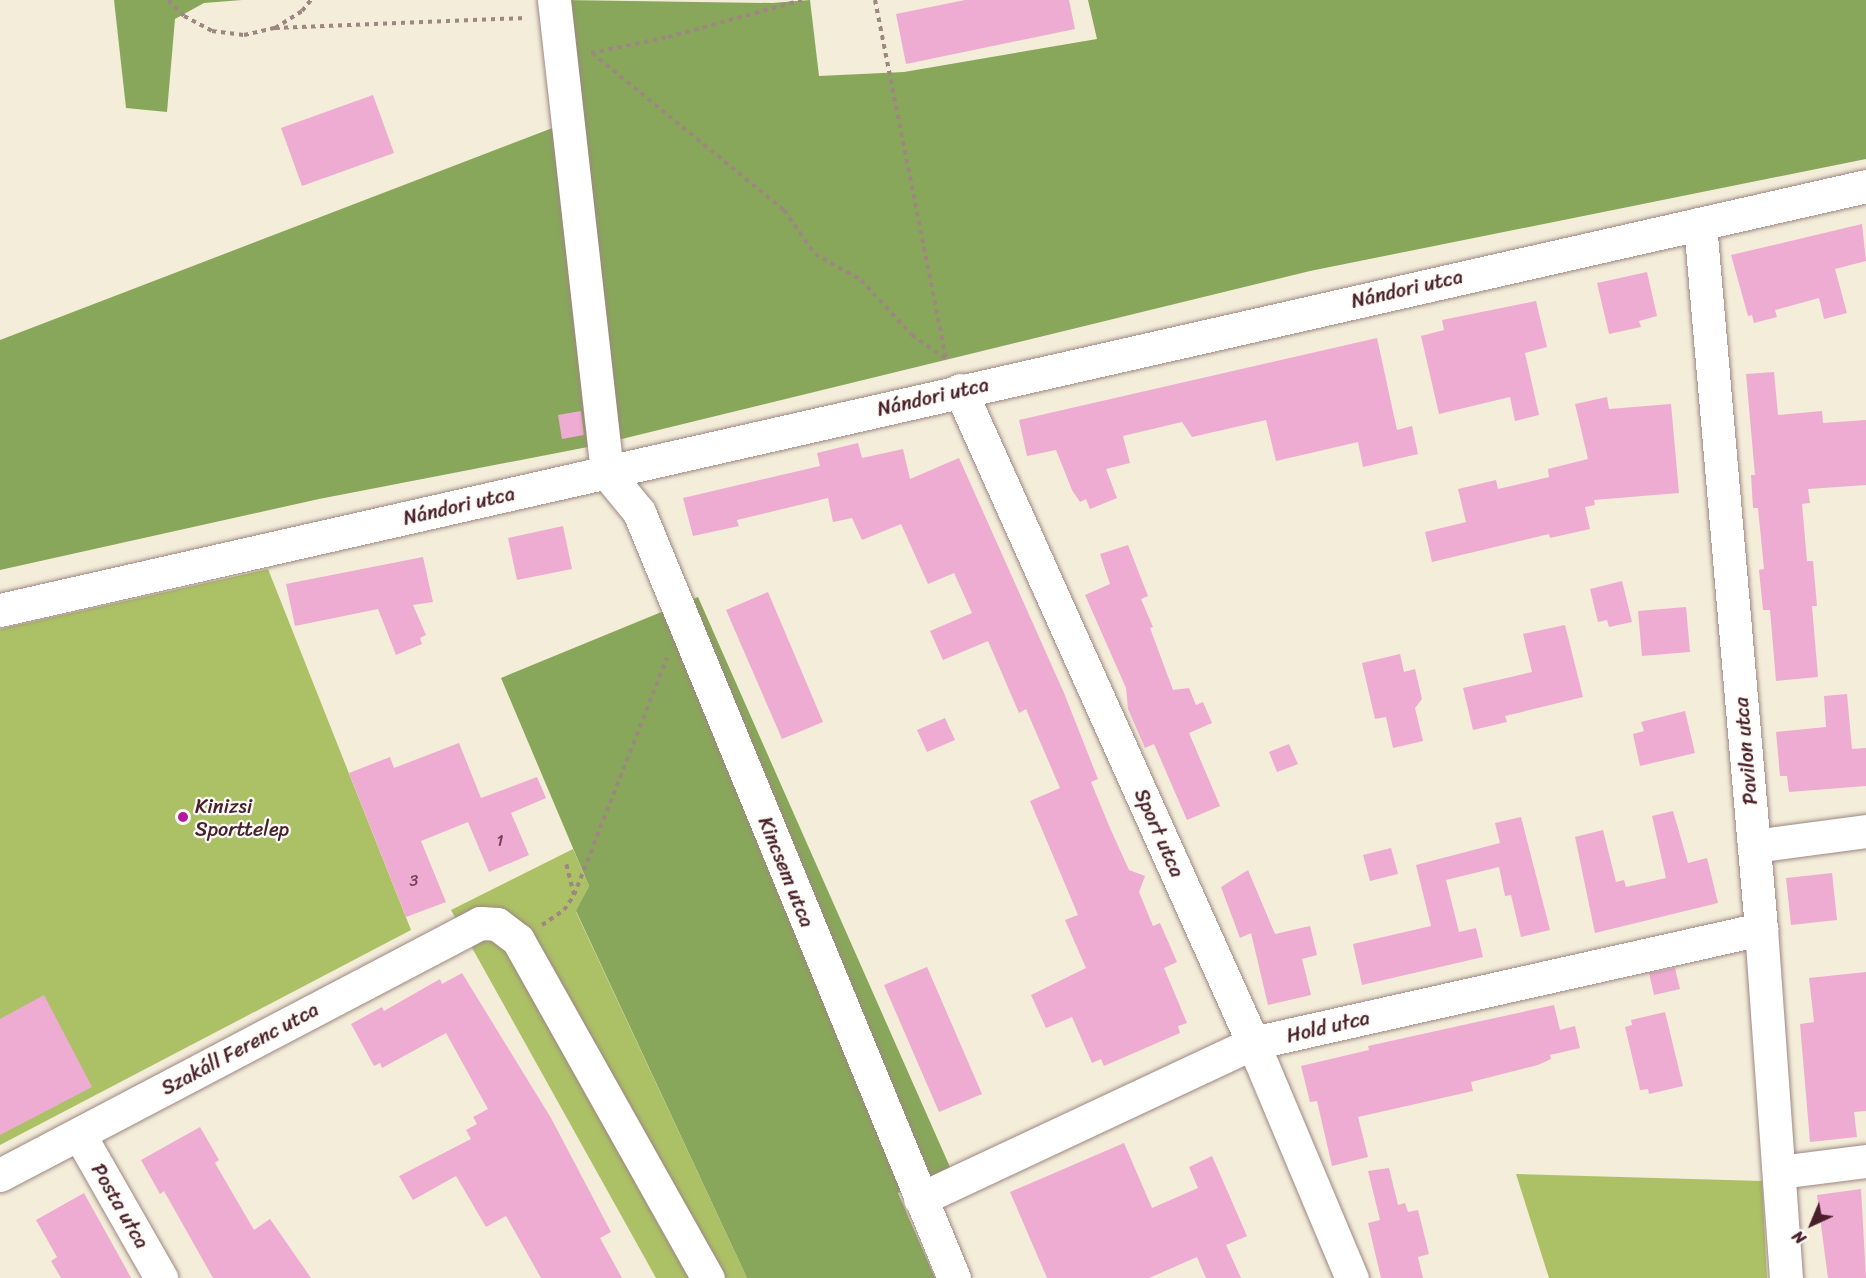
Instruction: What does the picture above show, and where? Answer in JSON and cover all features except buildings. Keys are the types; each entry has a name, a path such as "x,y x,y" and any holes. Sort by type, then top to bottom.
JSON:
{"street":[{"path":"555,8 576,53 607,473"},
{"name":"Nándori utca","path":"0,610 607,473 960,390 1866,186"},
{"name":"Pavilon utca","path":"1700,224 1761,929 1786,1278"},
{"name":"Sport utca","path":"960,390 1253,1043 1352,1278"},
{"name":"Kincsem utca","path":"607,473 639,512 954,1278"},
{"path":"1754,846 1866,831"},
{"name":"Szakáll Ferenc utca","path":"0,1175 480,923 497,924 518,940"},
{"name":"Hold utca","path":"920,1199 1253,1043 1761,929"},
{"path":"518,940 708,1278"},
{"name":"Posta utca","path":"79,1134 161,1278"},
{"path":"1779,1172 1866,1161"}],"path":[{"path":"168,0 184,16 212,31 244,35 275,28 555,8"},
{"path":"275,28 302,11 311,0"},
{"path":"576,53 668,37 802,0"},
{"path":"875,0 946,359 960,390"},
{"path":"576,53 783,210 815,254 861,280 912,335 946,359"},
{"path":"518,940 564,910 574,895 682,621"},
{"path":"566,863 574,895"}],"green space":[{"path":"114,0 242,0 204,3 175,19 167,112 126,108"},
{"path":"562,0 772,3 810,0 819,76 904,72 1097,39 1088,0 1866,0 1866,159 1310,271 593,446 319,499 0,570 0,340 576,119"},
{"name":"Kinizsi Sporttelep","path":"268,569 411,930 0,1145 0,629"},
{"path":"698,597 950,1167 898,1193 935,1278 747,1278 576,911 589,886 501,678"},
{"path":"573,849 589,886 576,912 747,1278 656,1278 451,910"},
{"path":"1516,1174 1762,1181 1767,1278 1549,1278"}],"place":[{"name":"Kinizsi Sporttelep","path":"183,817"}]}
